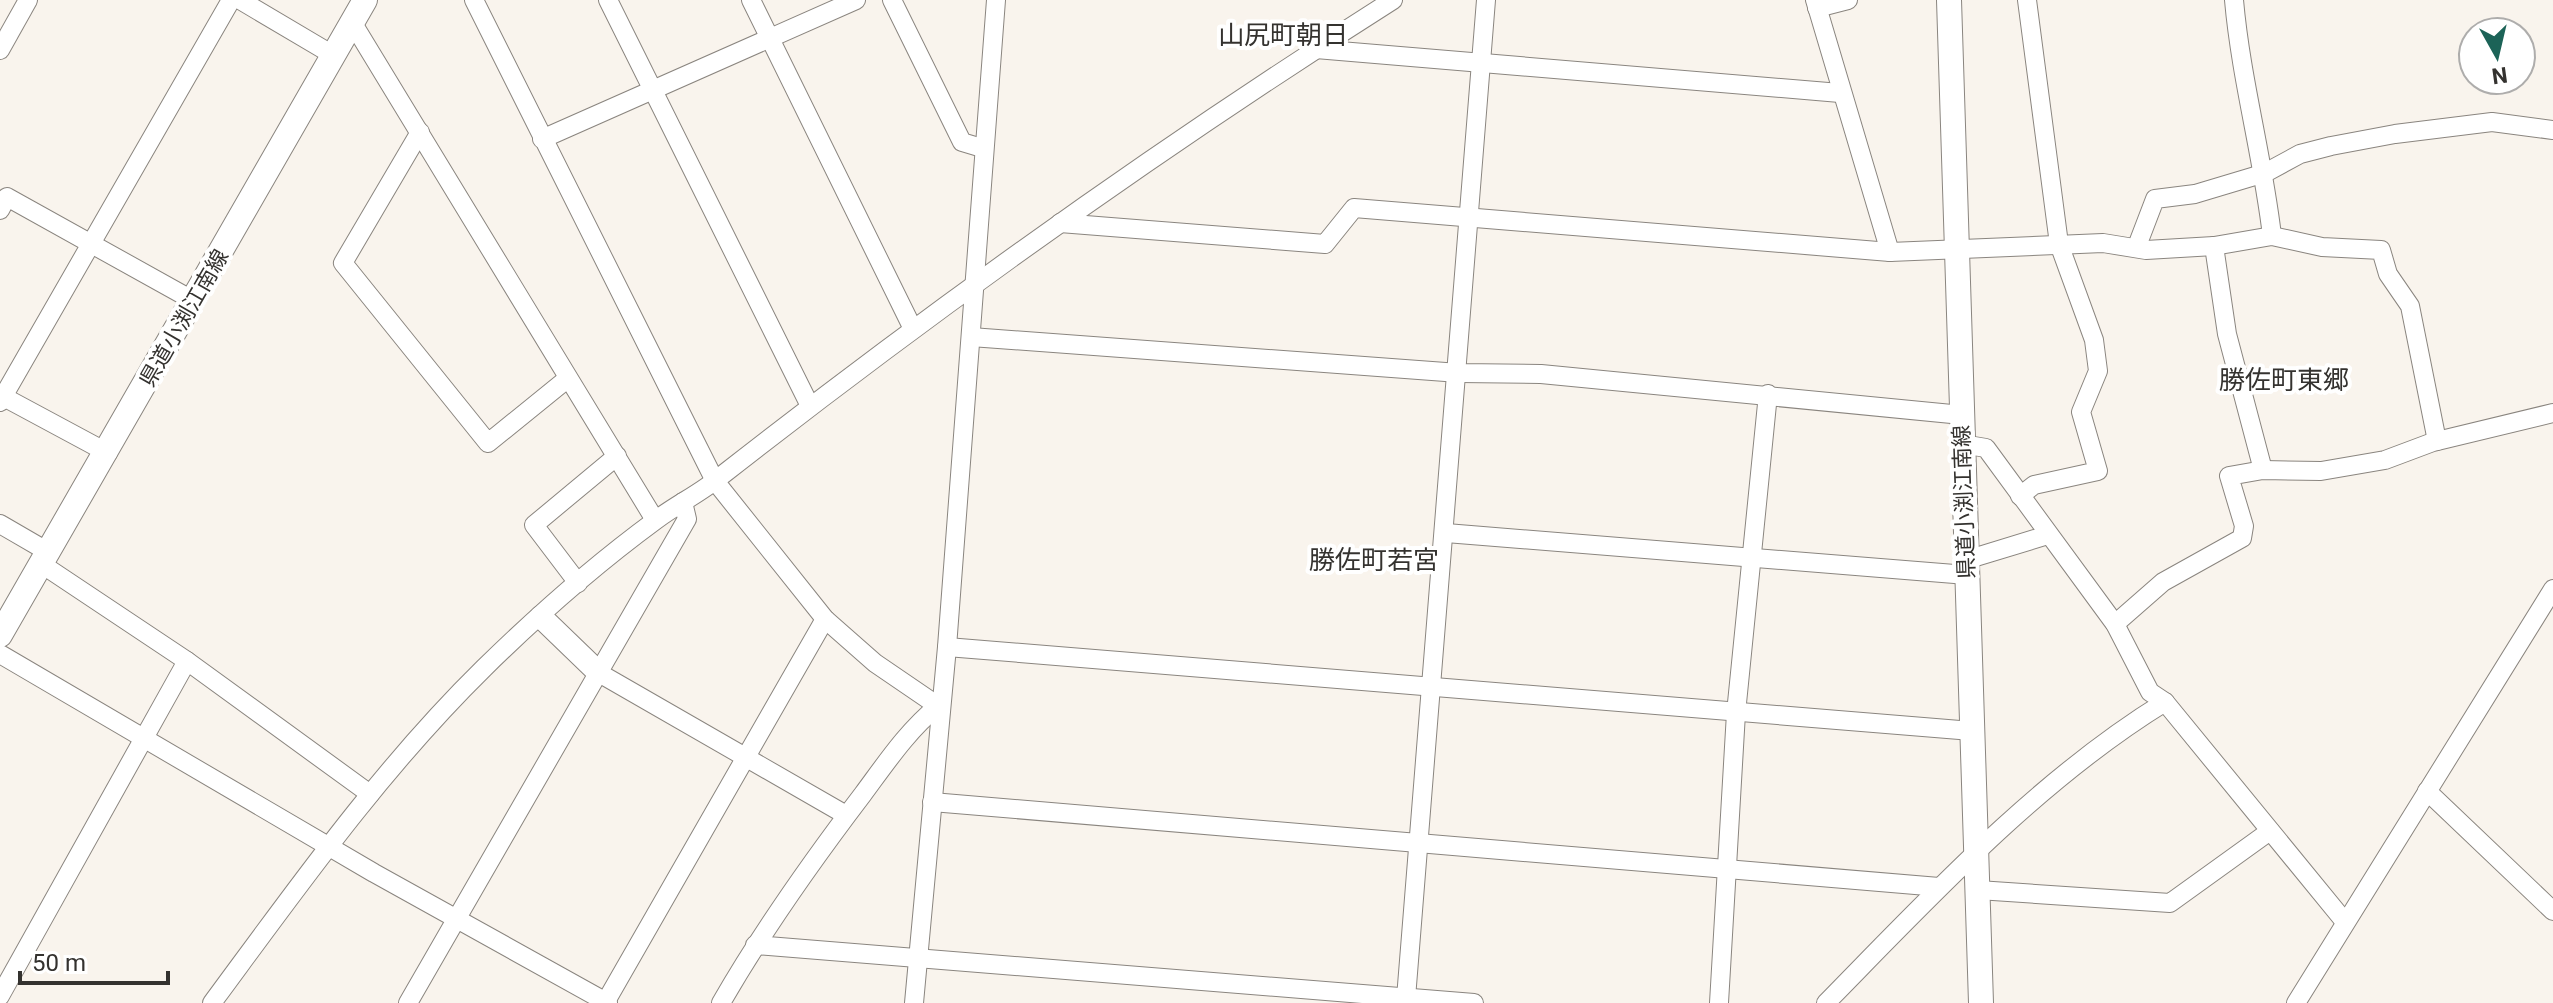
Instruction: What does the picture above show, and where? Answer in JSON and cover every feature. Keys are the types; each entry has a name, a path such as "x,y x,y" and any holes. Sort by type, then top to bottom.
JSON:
{"main road":[{"name":"県道小渕江南線","path":"0,635 108,453 365,0"},
{"name":"県道小渕江南線","path":"1949,0 1981,1003"}],"street":[{"path":"0,50 28,0"},
{"path":"108,453 1,398 231,0"},
{"path":"240,0 333,55"},
{"path":"474,0 715,481 825,619 875,663 938,706"},
{"path":"608,0 810,406"},
{"path":"751,0 913,329"},
{"path":"542,139 856,0"},
{"path":"892,0 962,142 982,148"},
{"path":"914,1003 938,706 947,647 971,337 971,290 996,0"},
{"path":"212,1003 328,845 370,794 483,669 578,583 655,520 715,481 810,406 1060,223 1393,0"},
{"path":"1406,998 1459,373 1486,0"},
{"path":"1848,0 1816,4 1840,93 1890,252"},
{"path":"2020,496 2034,485 2098,471 2081,412 2098,371 2094,340 2059,244 2027,0"},
{"path":"2234,0 2239,58 2265,173 2272,236"},
{"path":"352,22 655,520"},
{"path":"1316,49 1840,93"},
{"path":"2137,246 2155,199 2195,194 2265,173 2300,154 2395,134 2492,122 2553,130"},
{"path":"420,132 343,263 488,443 567,379"},
{"path":"0,210 7,197 194,301"},
{"path":"1060,223 1325,244 1354,208 1890,252 2059,244 2137,246 2146,250 2214,246 2272,236 2322,247 2381,250 2388,274 2410,306 2437,441"},
{"path":"2214,246 2227,334 2263,470"},
{"path":"971,337 1459,373 1541,374 1962,415"},
{"path":"1719,1003 1736,713 1768,394"},
{"path":"2115,624 2163,582 2242,538 2244,526 2229,476 2263,470 2321,471 2385,460 2437,441 2553,413"},
{"path":"1962,444 1986,448 2115,624 2150,692 2165,702 2345,922"},
{"path":"578,583 534,525 617,456"},
{"path":"408,1003 687,519 683,502"},
{"path":"0,524 370,794"},
{"path":"1446,533 1752,557 1966,567 2048,535"},
{"path":"2296,1003 2553,589"},
{"path":"541,617 599,673 846,815"},
{"path":"0,654 144,740 606,1003 825,619"},
{"path":"2533,625 2553,622"},
{"path":"947,647 1972,731"},
{"path":"0,996 144,740 146,729 187,661"},
{"path":"1826,1003 1977,848 2125,726 2165,702"},
{"path":"721,1003 755,945 846,815 917,723 938,706"},
{"path":"2427,791 2553,911"},
{"path":"932,802 1939,887"},
{"path":"1978,890 2170,903 2270,831"},
{"path":"755,945 1351,998 1474,1003"}],"district":[{"name":"山尻町朝日","path":"1283,35"},
{"name":"勝佐町東郷","path":"2284,380"},
{"name":"勝佐町若宮","path":"1374,560"}]}
